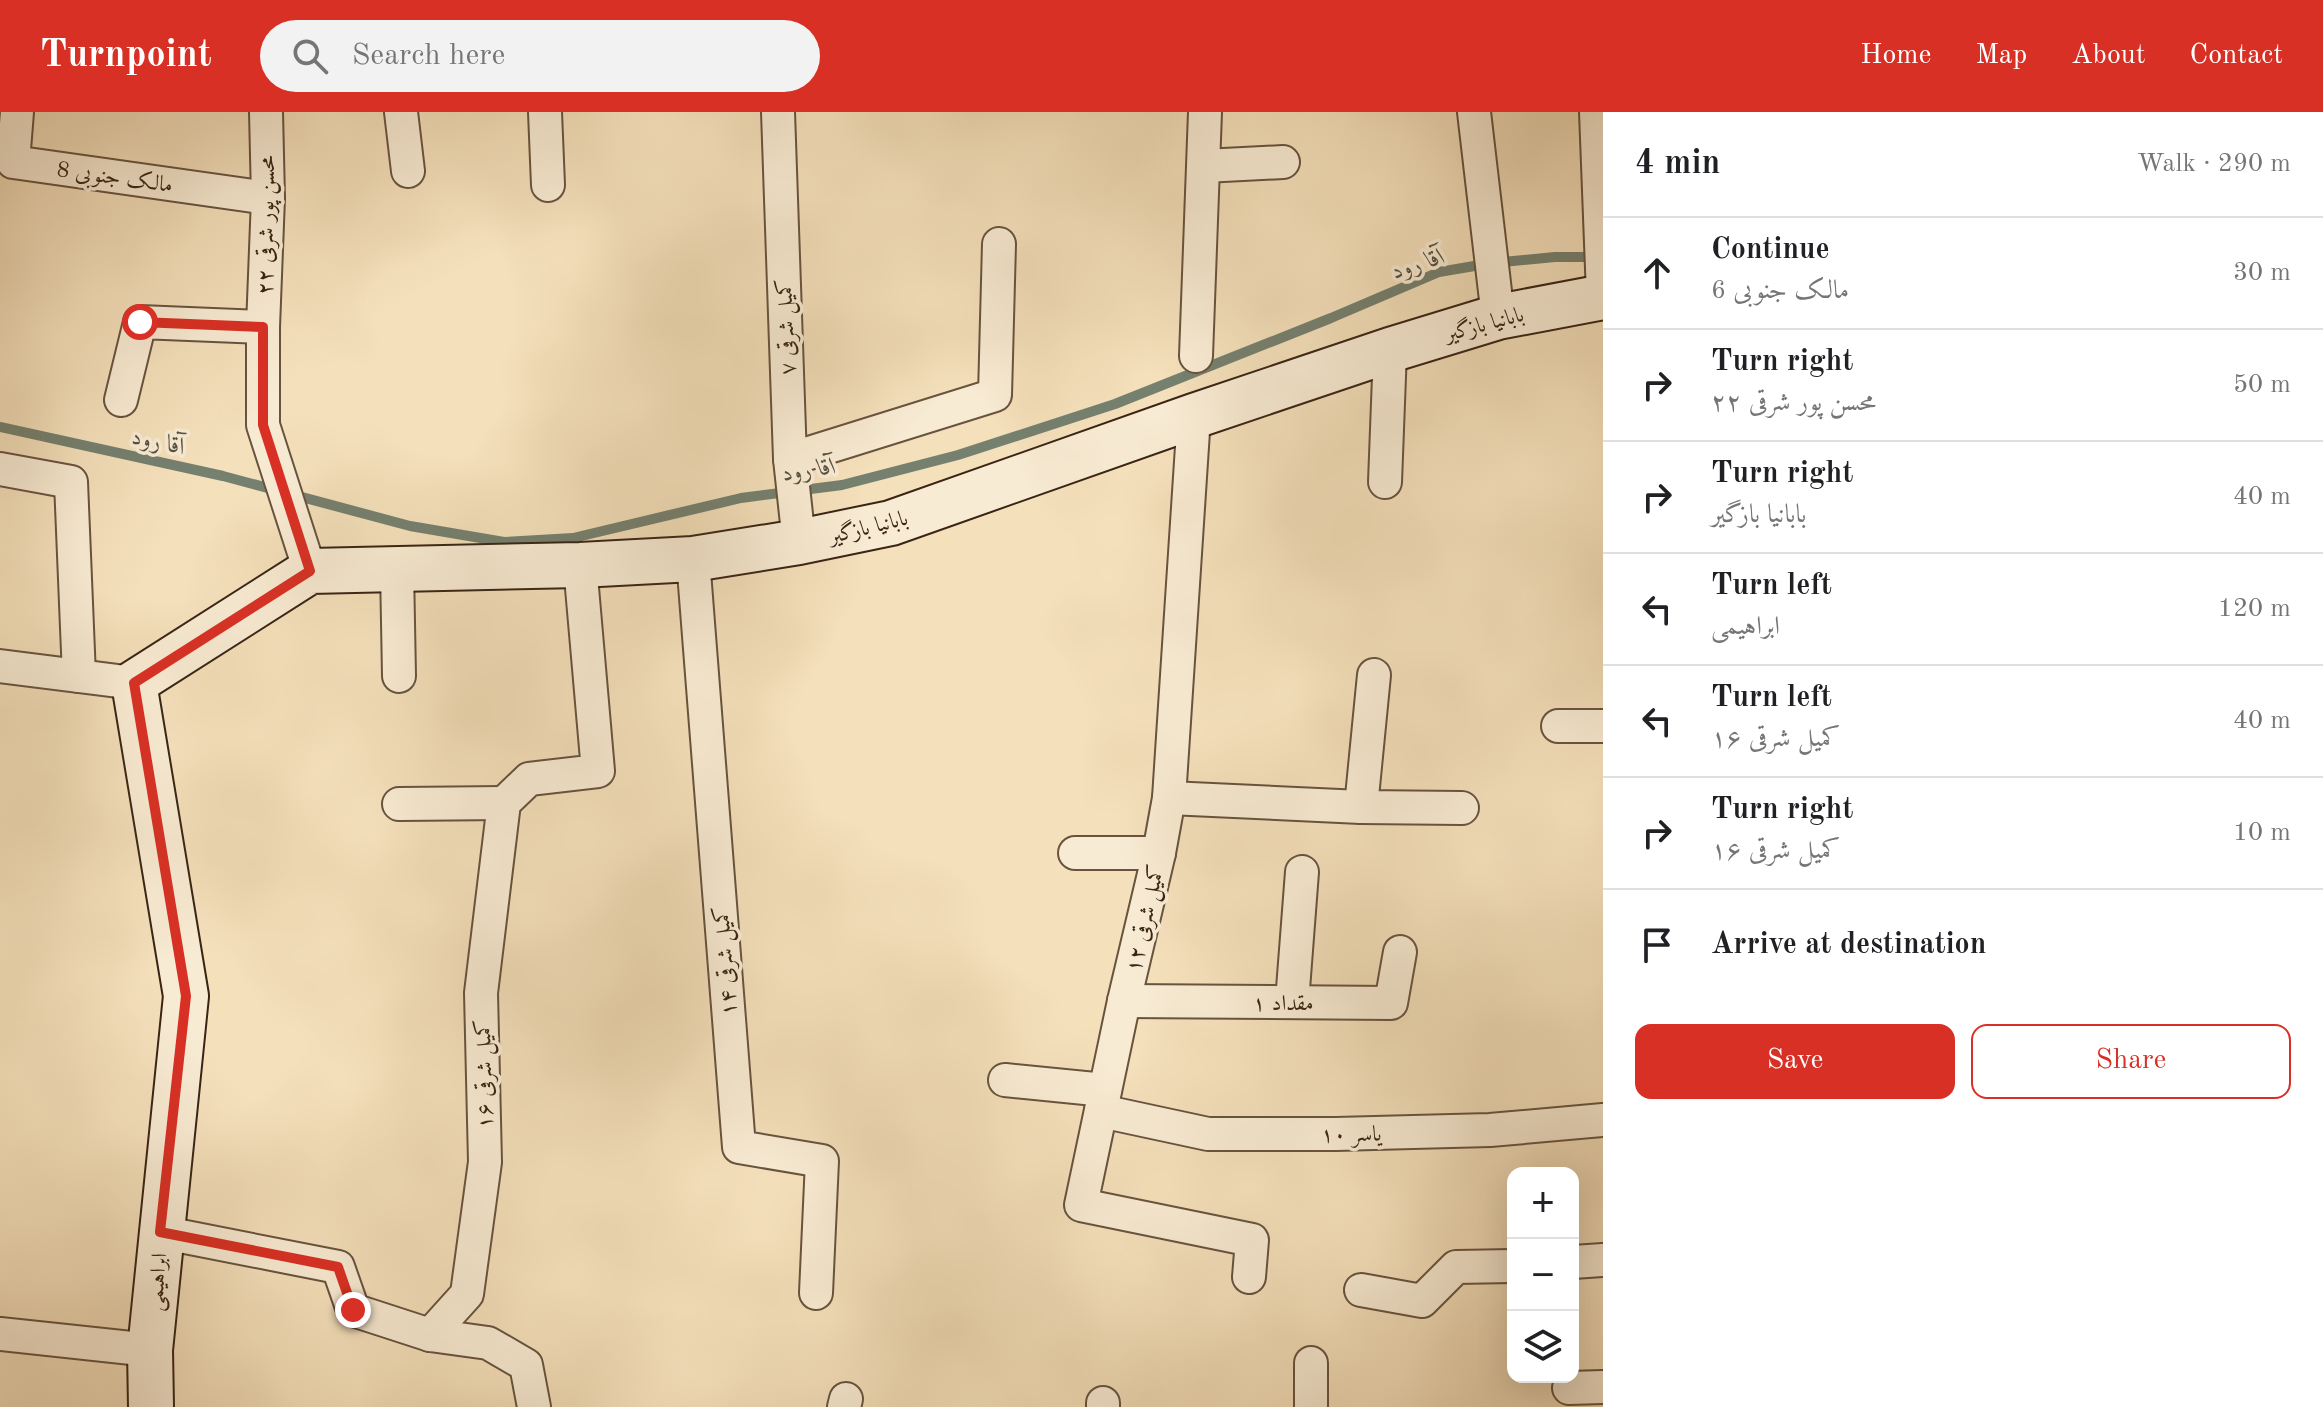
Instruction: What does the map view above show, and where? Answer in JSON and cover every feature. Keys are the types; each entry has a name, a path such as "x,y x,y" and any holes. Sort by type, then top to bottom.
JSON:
{"street":[{"name":"مالک جنوبی 8","path":"17,112 13,162 268,198"},
{"name":"محسن پور شرقی ۲۲","path":"266,112 268,198 263,425 310,571"},
{"path":"401,112 408,171"},
{"path":"545,112 548,185"},
{"name":"کمیل شرقی ۷","path":"778,112 794,498"},
{"path":"1196,356 1205,112"},
{"path":"1474,112 1498,317"},
{"path":"1596,112 1603,296"},
{"path":"1204,166 1283,162"},
{"path":"794,498 995,395 999,244"},
{"name":"بابانیا بازگیر","path":"310,571 580,565 693,559 794,498 891,523 1390,350 1498,317 1603,296"},
{"path":"121,400 140,322 263,327"},
{"path":"1385,482 1390,350"},
{"name":"کمیل شرقی ۱۲","path":"1194,416 1169,798 1081,1205 1252,1240 1249,1277"},
{"path":"0,469 71,482 79,676"},
{"name":"کمیل شرقی ۱۴","path":"693,559 739,1147 822,1161 816,1293"},
{"path":"399,804 504,803 529,779 598,771 580,565"},
{"path":"397,569 399,676"},
{"path":"0,666 134,683 310,571"},
{"path":"1361,807 1374,675"},
{"name":"ابراهیمی","path":"134,683 186,996 160,1232 150,1350 151,1407"},
{"path":"1558,726 1603,726"},
{"path":"1169,798 1361,807 1462,808"},
{"name":"کمیل شرقی ۱۶","path":"430,1335 467,1294 485,1162 481,993 504,803"},
{"path":"1075,853 1159,853"},
{"path":"1292,1002 1302,872"},
{"name":"مقداد ۱","path":"1124,1001 1391,1003 1400,952"},
{"name":"یاسر ۱۰","path":"1005,1080 1103,1100 1208,1134 1490,1130 1603,1120"},
{"path":"160,1232 338,1267 353,1310 430,1335 488,1343 526,1365 534,1407"},
{"path":"1579,1262 1603,1260"},
{"path":"1361,1290 1422,1301 1456,1267 1507,1266"},
{"path":"0,1334 150,1350"},
{"path":"1311,1363 1311,1407"},
{"path":"1569,1388 1603,1387"}],"waterway":[{"name":"آقا رود","path":"0,427 223,476 410,526 504,542 573,538 741,498 842,485 958,455 1115,404 1439,272 1555,257 1597,257"}],"route":[{"path":"140,322 263,327 263,425 310,571 134,683 186,996 160,1232 338,1267 353,1310"}]}
